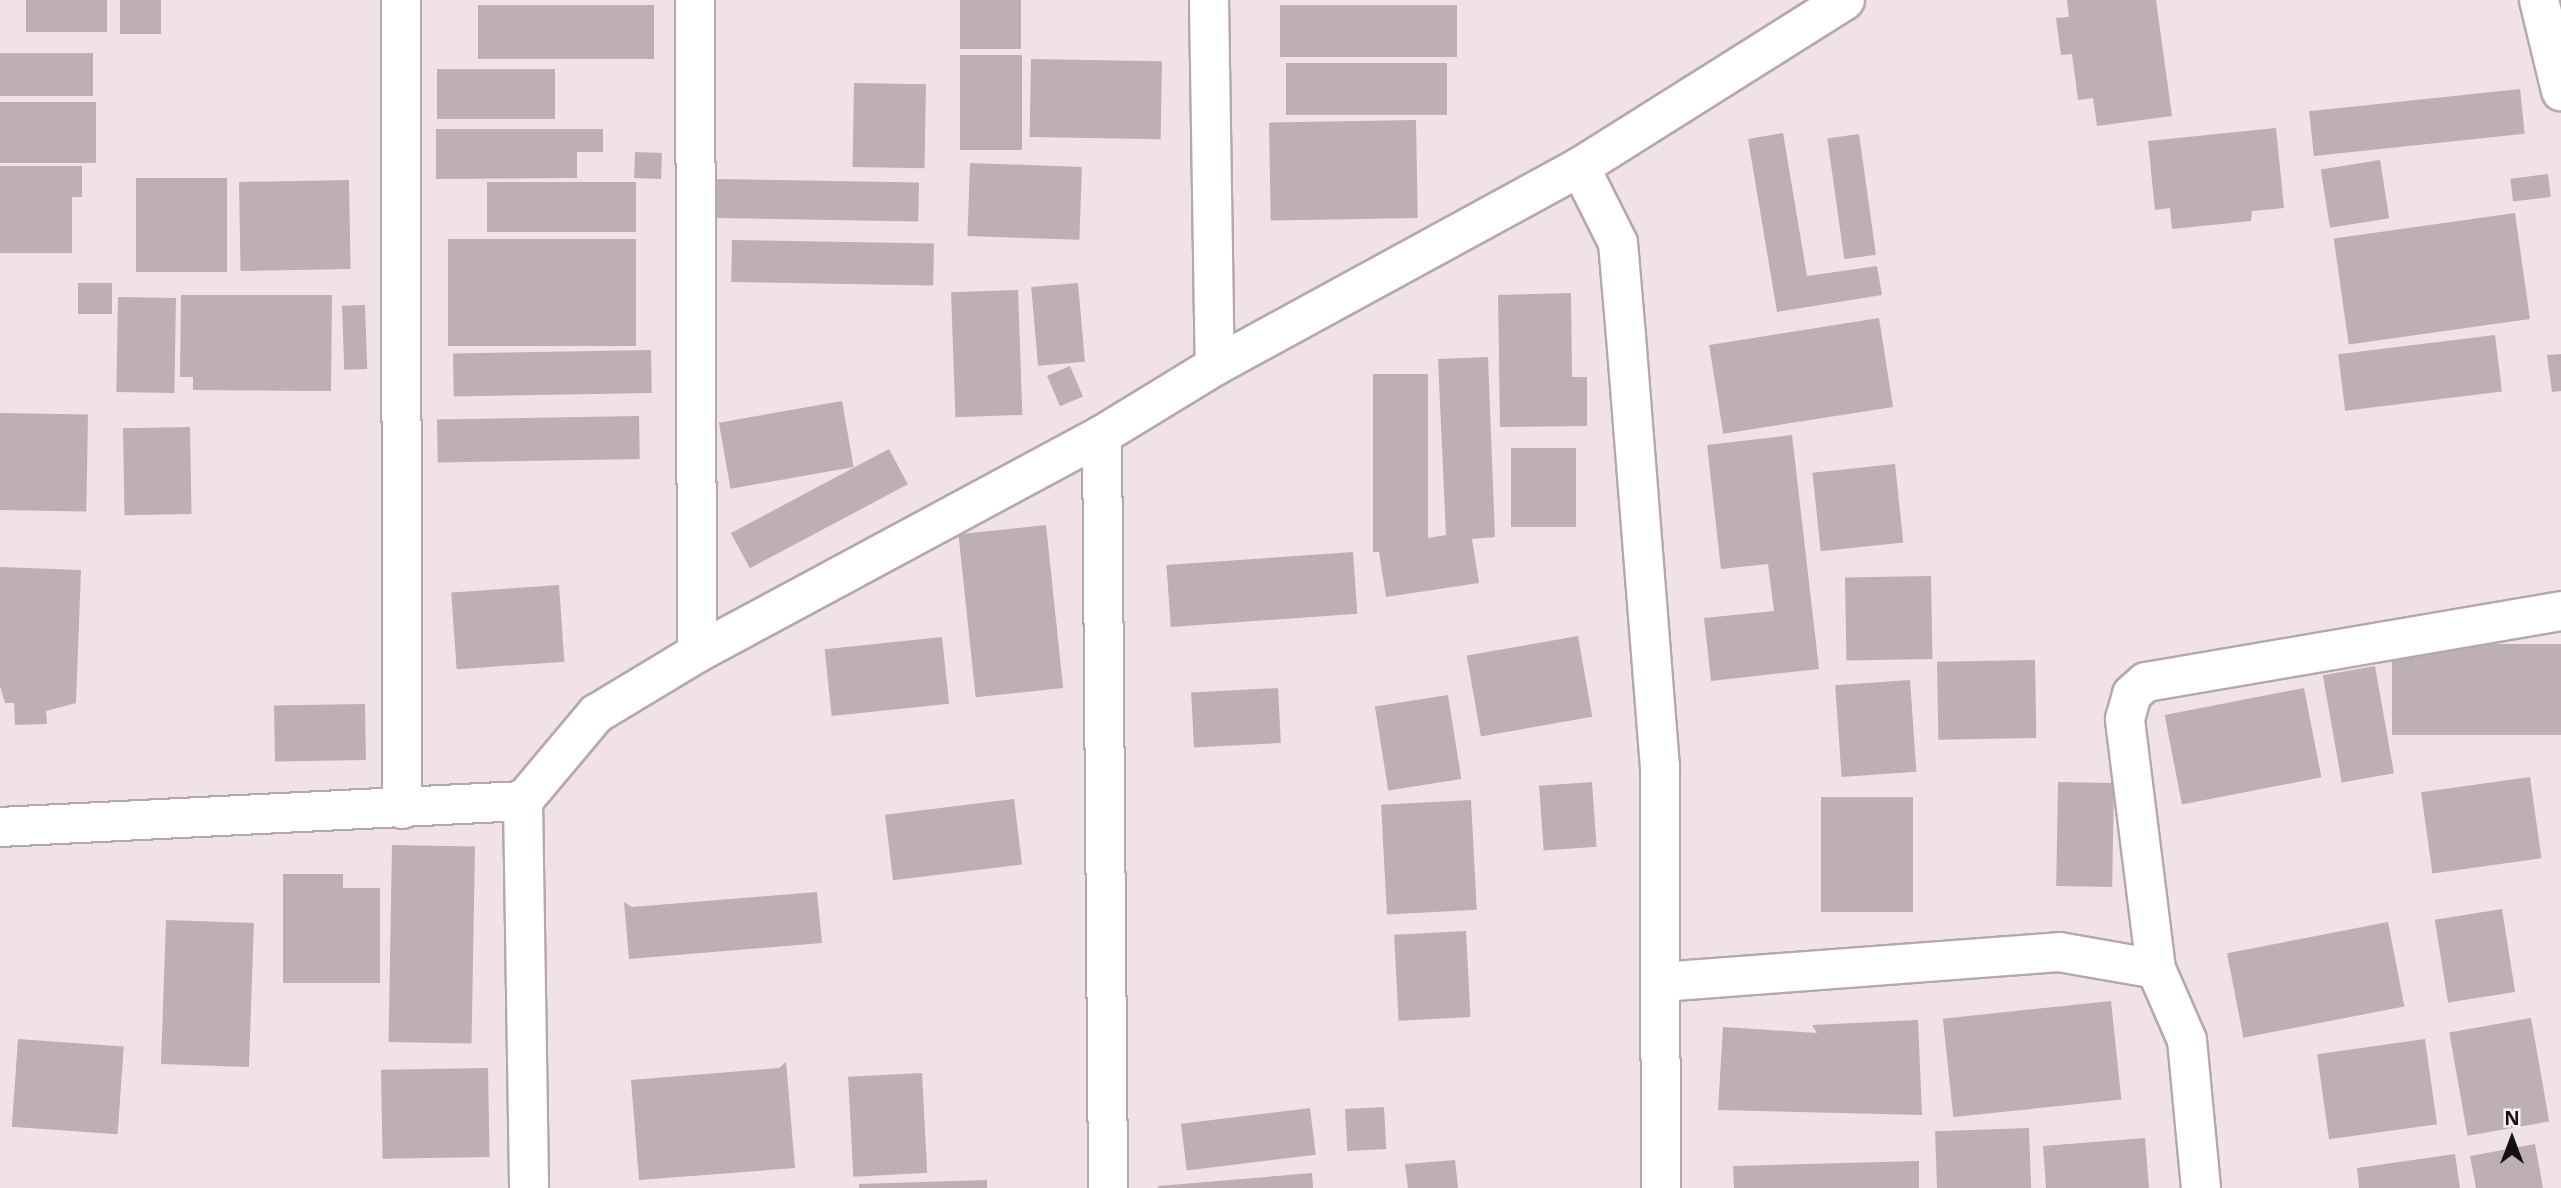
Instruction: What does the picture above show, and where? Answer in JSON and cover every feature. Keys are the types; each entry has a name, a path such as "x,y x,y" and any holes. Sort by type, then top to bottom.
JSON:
{"street":[{"path":"401,0 402,809"},
{"path":"695,0 697,653"},
{"path":"1209,0 1215,366"},
{"path":"529,1188 523,801 596,714 697,653 1101,435 1215,366 1580,167 1846,0"},
{"path":"2539,0 2560,80"},
{"path":"1580,167 1618,243 1660,766 1661,1188"},
{"path":"1101,435 1108,1188"},
{"path":"2201,1188 2187,1040 2156,969 2125,719 2133,694 2146,682 2561,611"},
{"path":"0,827 523,801"},
{"path":"1661,982 2059,951 2156,969"}],"building":[{"path":"26,0 107,0 107,32 26,32"},
{"path":"120,0 161,0 161,34 120,34"},
{"path":"960,0 1021,0 1021,49 960,49"},
{"path":"2067,0 2156,0 2172,116 2097,126 2093,98 2078,100 2072,54 2061,55 2056,18 2069,17"},
{"path":"478,5 654,5 654,59 478,59"},
{"path":"1280,5 1457,5 1457,57 1280,57"},
{"path":"0,53 93,53 93,96 0,96"},
{"path":"960,55 1022,55 1022,150 960,150"},
{"path":"1031,59 1162,61 1161,139 1030,137"},
{"path":"1286,63 1447,63 1447,115 1286,115"},
{"path":"437,69 555,69 555,119 437,119"},
{"path":"854,83 926,84 925,168 853,167"},
{"path":"2520,89 2525,134 2314,156 2309,111"},
{"path":"0,102 96,102 96,163 0,163"},
{"path":"1416,120 1418,218 1271,221 1269,123"},
{"path":"2276,128 2284,208 2252,211 2251,221 2172,229 2170,208 2155,210 2148,141"},
{"path":"436,129 603,129 603,152 577,152 577,178 436,179"},
{"path":"1783,133 1807,276 1877,266 1882,295 1777,312 1748,139"},
{"path":"1859,134 1876,255 1844,259 1827,138"},
{"path":"635,152 662,153 661,179 634,178"},
{"path":"2380,160 2389,218 2330,228 2321,169"},
{"path":"970,163 1082,167 1079,240 967,236"},
{"path":"0,166 82,166 82,197 72,197 72,253 0,253"},
{"path":"2548,174 2551,197 2513,201 2510,179"},
{"path":"136,178 227,178 227,272 136,272"},
{"path":"716,179 919,183 918,222 715,218"},
{"path":"349,180 351,269 241,271 239,182"},
{"path":"487,182 636,182 636,232 487,232"},
{"path":"2515,213 2530,319 2349,344 2334,238"},
{"path":"448,239 636,239 636,346 448,346"},
{"path":"732,240 934,244 933,286 731,282"},
{"path":"78,283 112,283 112,314 78,314"},
{"path":"1078,283 1085,362 1038,366 1031,287"},
{"path":"1018,290 1022,415 955,417 951,292"},
{"path":"1571,293 1572,377 1587,377 1587,426 1500,427 1498,295"},
{"path":"181,295 332,295 331,391 193,390 193,377 180,377"},
{"path":"118,297 176,298 174,393 116,392"},
{"path":"365,305 367,369 344,370 342,306"},
{"path":"1879,318 1893,407 1723,434 1709,345"},
{"path":"2495,335 2502,392 2345,411 2338,354"},
{"path":"651,350 652,393 454,396 453,353"},
{"path":"2561,354 2561,391 2552,392 2547,355"},
{"path":"1488,357 1495,537 1472,539 1479,583 1386,597 1379,552 1373,552 1373,374 1428,374 1428,538 1446,535 1438,359"},
{"path":"1070,366 1083,396 1060,406 1047,376"},
{"path":"842,401 854,467 731,489 719,423"},
{"path":"0,413 88,415 86,512 0,510"},
{"path":"639,416 640,459 438,463 437,420"},
{"path":"190,427 192,514 125,515 123,428"},
{"path":"1792,435 1819,669 1711,681 1704,618 1774,611 1768,564 1721,569 1707,445"},
{"path":"1511,448 1576,448 1576,527 1511,527"},
{"path":"889,449 908,484 750,568 731,533"},
{"path":"1895,464 1903,543 1821,551 1812,473"},
{"path":"1046,525 1063,688 976,697 958,534"},
{"path":"1353,552 1357,614 1171,627 1166,565"},
{"path":"0,567 81,570 76,703 46,711 47,724 15,725 14,703 5,703 0,686"},
{"path":"1931,576 1932,659 1846,660 1845,578"},
{"path":"559,585 564,662 457,669 451,593"},
{"path":"1578,636 1592,717 1481,736 1467,656"},
{"path":"942,637 949,704 832,716 825,649"},
{"path":"2392,644 2561,644 2561,735 2392,735"},
{"path":"2035,660 2036,738 1938,740 1937,662"},
{"path":"2375,666 2394,773 2342,783 2323,675"},
{"path":"1910,680 1916,772 1842,777 1835,685"},
{"path":"1278,688 1281,743 1194,747 1191,693"},
{"path":"2304,688 2321,777 2182,804 2165,715"},
{"path":"1448,695 1461,779 1388,791 1375,707"},
{"path":"365,704 366,760 275,762 274,706"},
{"path":"2530,777 2541,858 2432,874 2421,792"},
{"path":"1592,782 1597,847 1544,851 1539,786"},
{"path":"2058,782 2114,783 2112,887 2056,886"},
{"path":"1821,797 1913,797 1913,912 1821,912"},
{"path":"1014,799 1022,865 893,880 885,815"},
{"path":"1471,800 1477,910 1387,915 1381,805"},
{"path":"392,845 475,846 472,1043 389,1042"},
{"path":"283,874 343,874 343,888 380,888 380,983 283,983"},
{"path":"817,892 822,943 629,959 624,902 632,907"},
{"path":"2502,909 2515,992 2448,1003 2435,920"},
{"path":"166,920 254,923 249,1067 161,1064"},
{"path":"2388,922 2404,1006 2243,1038 2227,953"},
{"path":"1466,931 1471,1017 1399,1021 1394,935"},
{"path":"2111,1001 2121,1099 1953,1117 1943,1019"},
{"path":"2531,1018 2549,1121 2467,1136 2449,1032"},
{"path":"1918,1020 1922,1115 1718,1110 1723,1027 1817,1033 1812,1025"},
{"path":"18,1039 124,1046 118,1134 12,1127"},
{"path":"2425,1039 2437,1124 2329,1139 2317,1054"},
{"path":"786,1062 795,1168 639,1180 631,1080 779,1068"},
{"path":"488,1068 490,1157 383,1159 381,1070"},
{"path":"922,1073 927,1173 853,1177 848,1077"},
{"path":"1384,1107 1386,1149 1347,1151 1345,1109"},
{"path":"1310,1108 1316,1155 1187,1170 1181,1124"},
{"path":"2029,1128 2031,1188 1937,1188 1935,1131"},
{"path":"2145,1138 2149,1188 2046,1188 2043,1146"},
{"path":"2535,1144 2543,1188 2476,1188 2470,1156"},
{"path":"2455,1154 2460,1188 2359,1188 2357,1168"},
{"path":"1455,1160 1458,1188 1408,1188 1405,1164"},
{"path":"1919,1161 1919,1188 1734,1188 1733,1166"},
{"path":"1312,1173 1313,1188 1158,1188 1158,1186"},
{"path":"987,1180 987,1188 859,1188 859,1184"}]}
